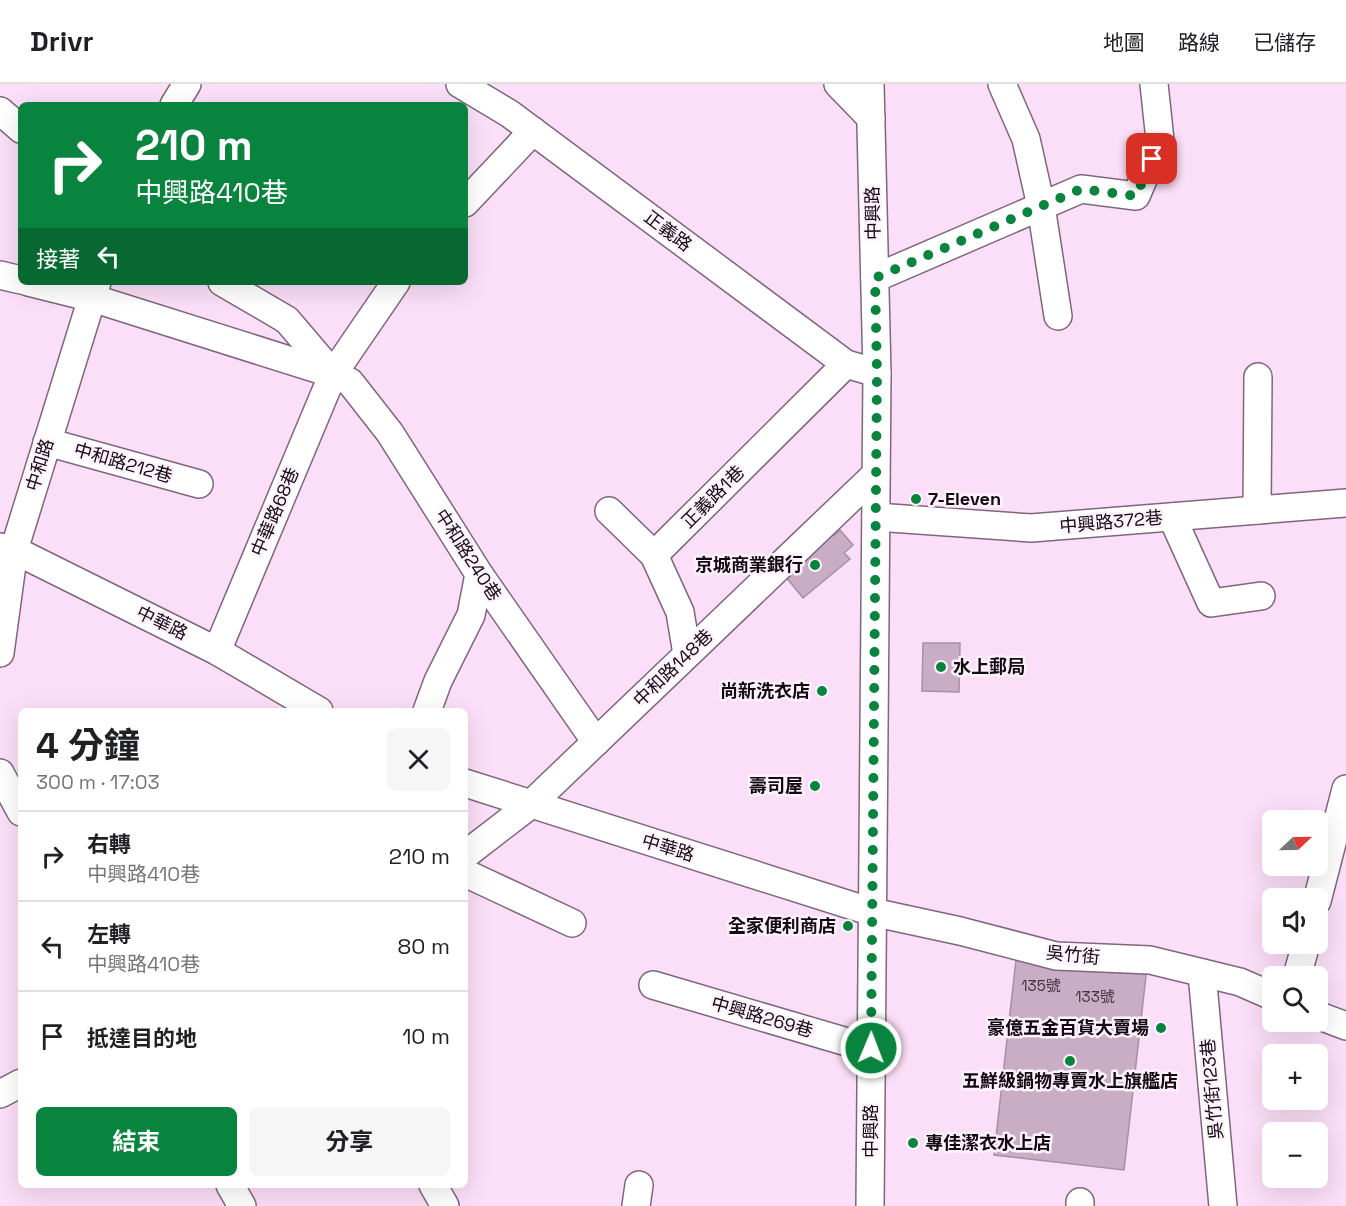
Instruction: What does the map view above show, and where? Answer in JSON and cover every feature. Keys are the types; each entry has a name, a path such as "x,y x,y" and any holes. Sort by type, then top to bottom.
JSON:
{"street":[{"path":"176,102 187,84"},
{"name":"正義路","path":"460,84 510,114 846,364 877,373"},
{"path":"838,84 871,118"},
{"name":"中興路","path":"870,84 877,373 870,1206"},
{"path":"1002,84 1026,139 1041,206 1058,316"},
{"path":"875,278 1081,189 1136,196 1160,140 1154,84"},
{"path":"0,111 18,126"},
{"path":"468,200 532,131"},
{"path":"0,275 18,279"},
{"name":"中和路240巷","path":"53,285 95,290 350,382 390,433 479,574 596,742"},
{"name":"中華路68巷","path":"217,651 333,374 394,285"},
{"name":"中和路240巷","path":"238,286 287,320 333,374"},
{"name":"中和路","path":"0,653 7,548 47,442 95,290"},
{"name":"正義路1巷","path":"654,555 846,364"},
{"path":"1257,510 1258,377"},
{"name":"中和路212巷","path":"47,442 199,484"},
{"name":"中和路148巷","path":"468,853 530,805 876,474"},
{"name":"中興路372巷","path":"876,517 1031,528 1346,503"},
{"path":"609,511 654,555 680,612 687,654"},
{"path":"1172,517 1211,603 1261,596"},
{"name":"中華路","path":"7,548 217,651 314,708"},
{"path":"428,708 438,681 471,615 479,574"},
{"path":"0,772 18,806"},
{"name":"中華路","path":"468,784 872,912"},
{"path":"1320,888 1346,789"},
{"path":"468,874 572,923"},
{"name":"吳竹街","path":"872,912 960,931 1056,956 1150,960 1240,982 1262,992"},
{"name":"吳竹街123巷","path":"1202,973 1223,1206"},
{"name":"中興路269巷","path":"653,985 871,1048"},
{"path":"1328,1019 1346,1026"},
{"path":"0,1094 18,1085"},
{"path":"232,1188 242,1206"},
{"path":"436,1188 445,1206"}],"building":[{"name":"京城商業銀行","path":"840,530 853,545 844,553 850,559 803,598 781,571 830,531 834,536"},
{"name":"水上郵局","path":"923,643 960,643 959,692 922,691"},
{"name":"五鮮級鍋物專賣水上旗艦店","path":"1017,951 1147,967 1124,1170 994,1155"}],"place":[{"name":"7-Eleven","path":"916,499"},
{"name":"京城商業銀行","path":"815,565"},
{"name":"水上郵局","path":"941,667"},
{"name":"尚新洗衣店","path":"822,691"},
{"name":"壽司屋","path":"815,786"},
{"name":"全家便利商店","path":"848,926"},
{"name":"豪億五金百貨大賣場","path":"1161,1028"},
{"name":"五鮮級鍋物專賣水上旗艦店","path":"1070,1061"},
{"name":"專佳潔衣水上店","path":"913,1143"}],"route":[{"path":"871,1048 877,373 875,278 1081,189 1136,196 1152,159"}]}
